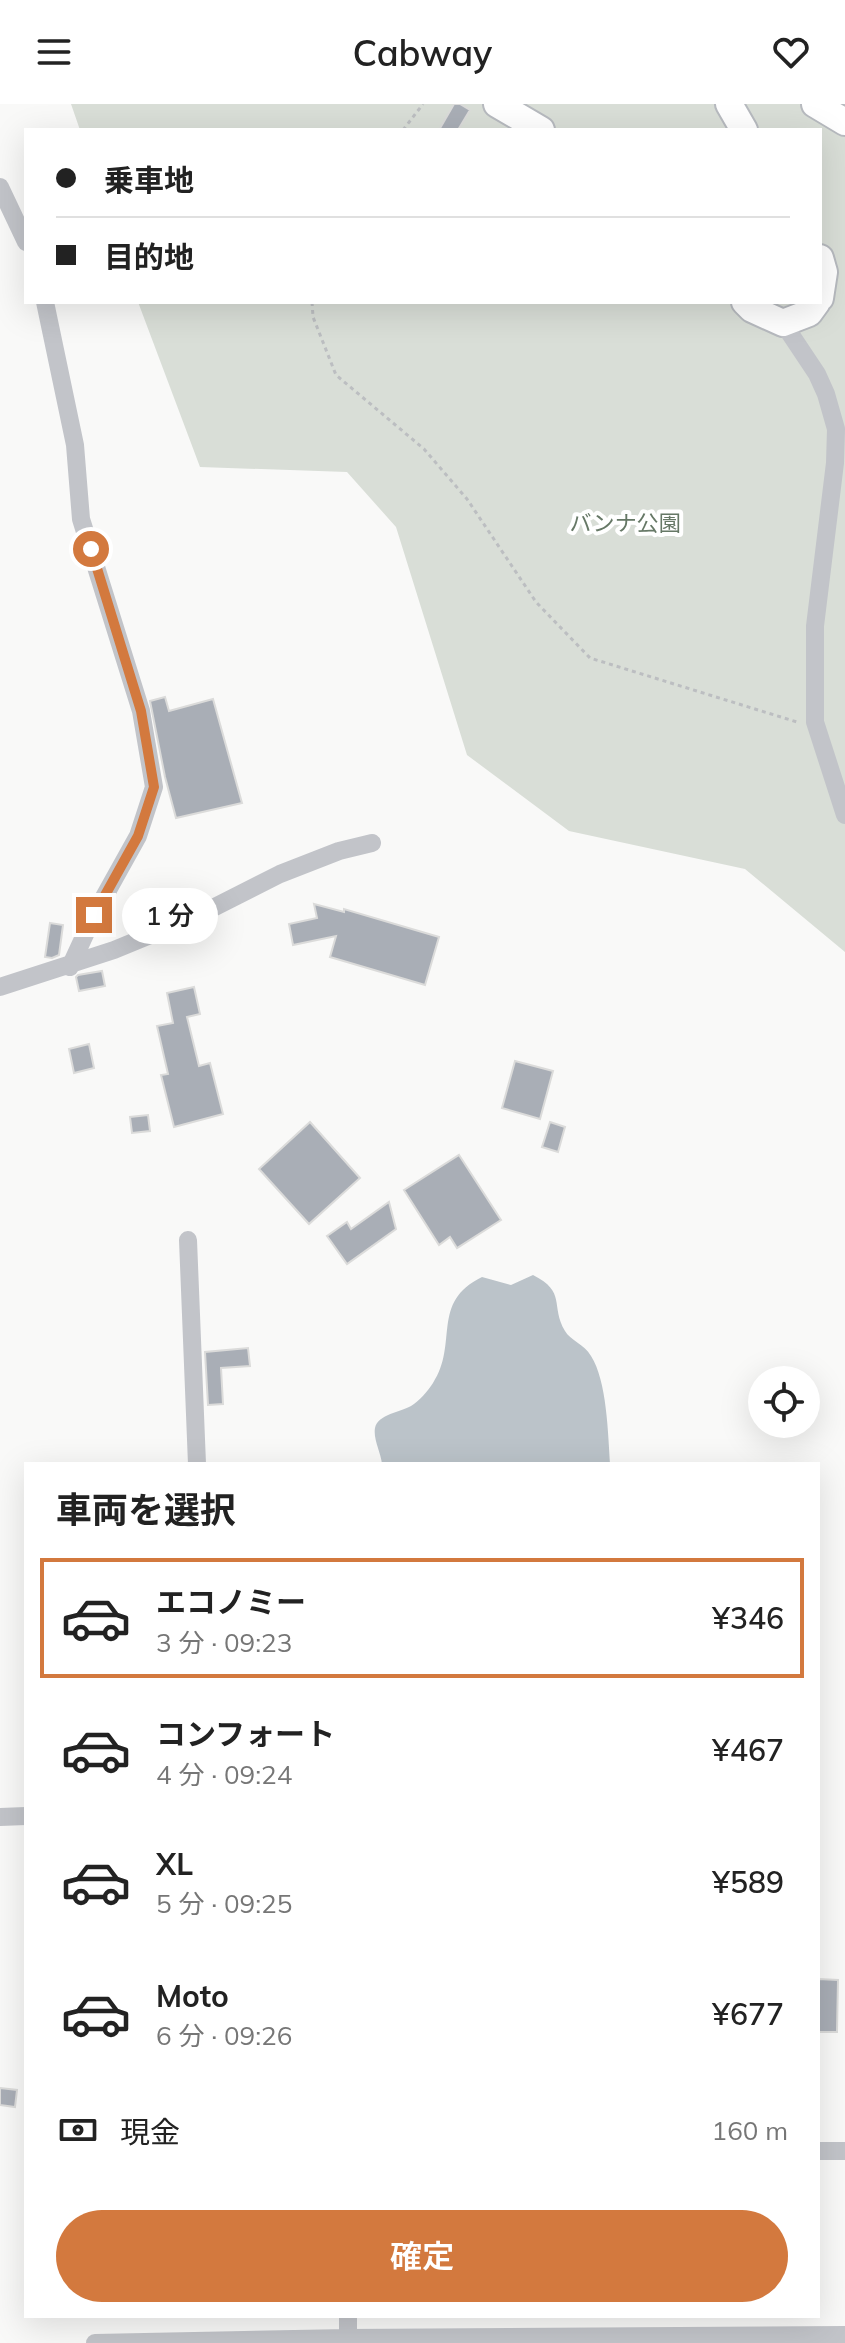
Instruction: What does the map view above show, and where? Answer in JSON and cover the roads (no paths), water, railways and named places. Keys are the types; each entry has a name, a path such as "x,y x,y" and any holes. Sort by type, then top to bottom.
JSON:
{"street":[{"path":"497,104 538,128"},
{"path":"729,104 743,128"},
{"path":"815,104 845,122"},
{"path":"0,187 24,238"},
{"path":"45,304 75,445 81,519 141,711 154,787 138,836 94,915 70,967"},
{"path":"747,304 789,331 826,394 836,429 835,463 815,626 817,728 845,815"},
{"path":"789,331 815,304"},
{"path":"0,987 70,967 199,915 280,874 339,851 372,843"},
{"path":"188,1240 197,1462"},
{"path":"0,1817 24,1816"},
{"path":"820,2151 845,2151"},
{"path":"348,2318 348,2340"},
{"path":"95,2343 845,2335"}],"park label":[{"name":"バンナ公園","path":"625,523"}]}
